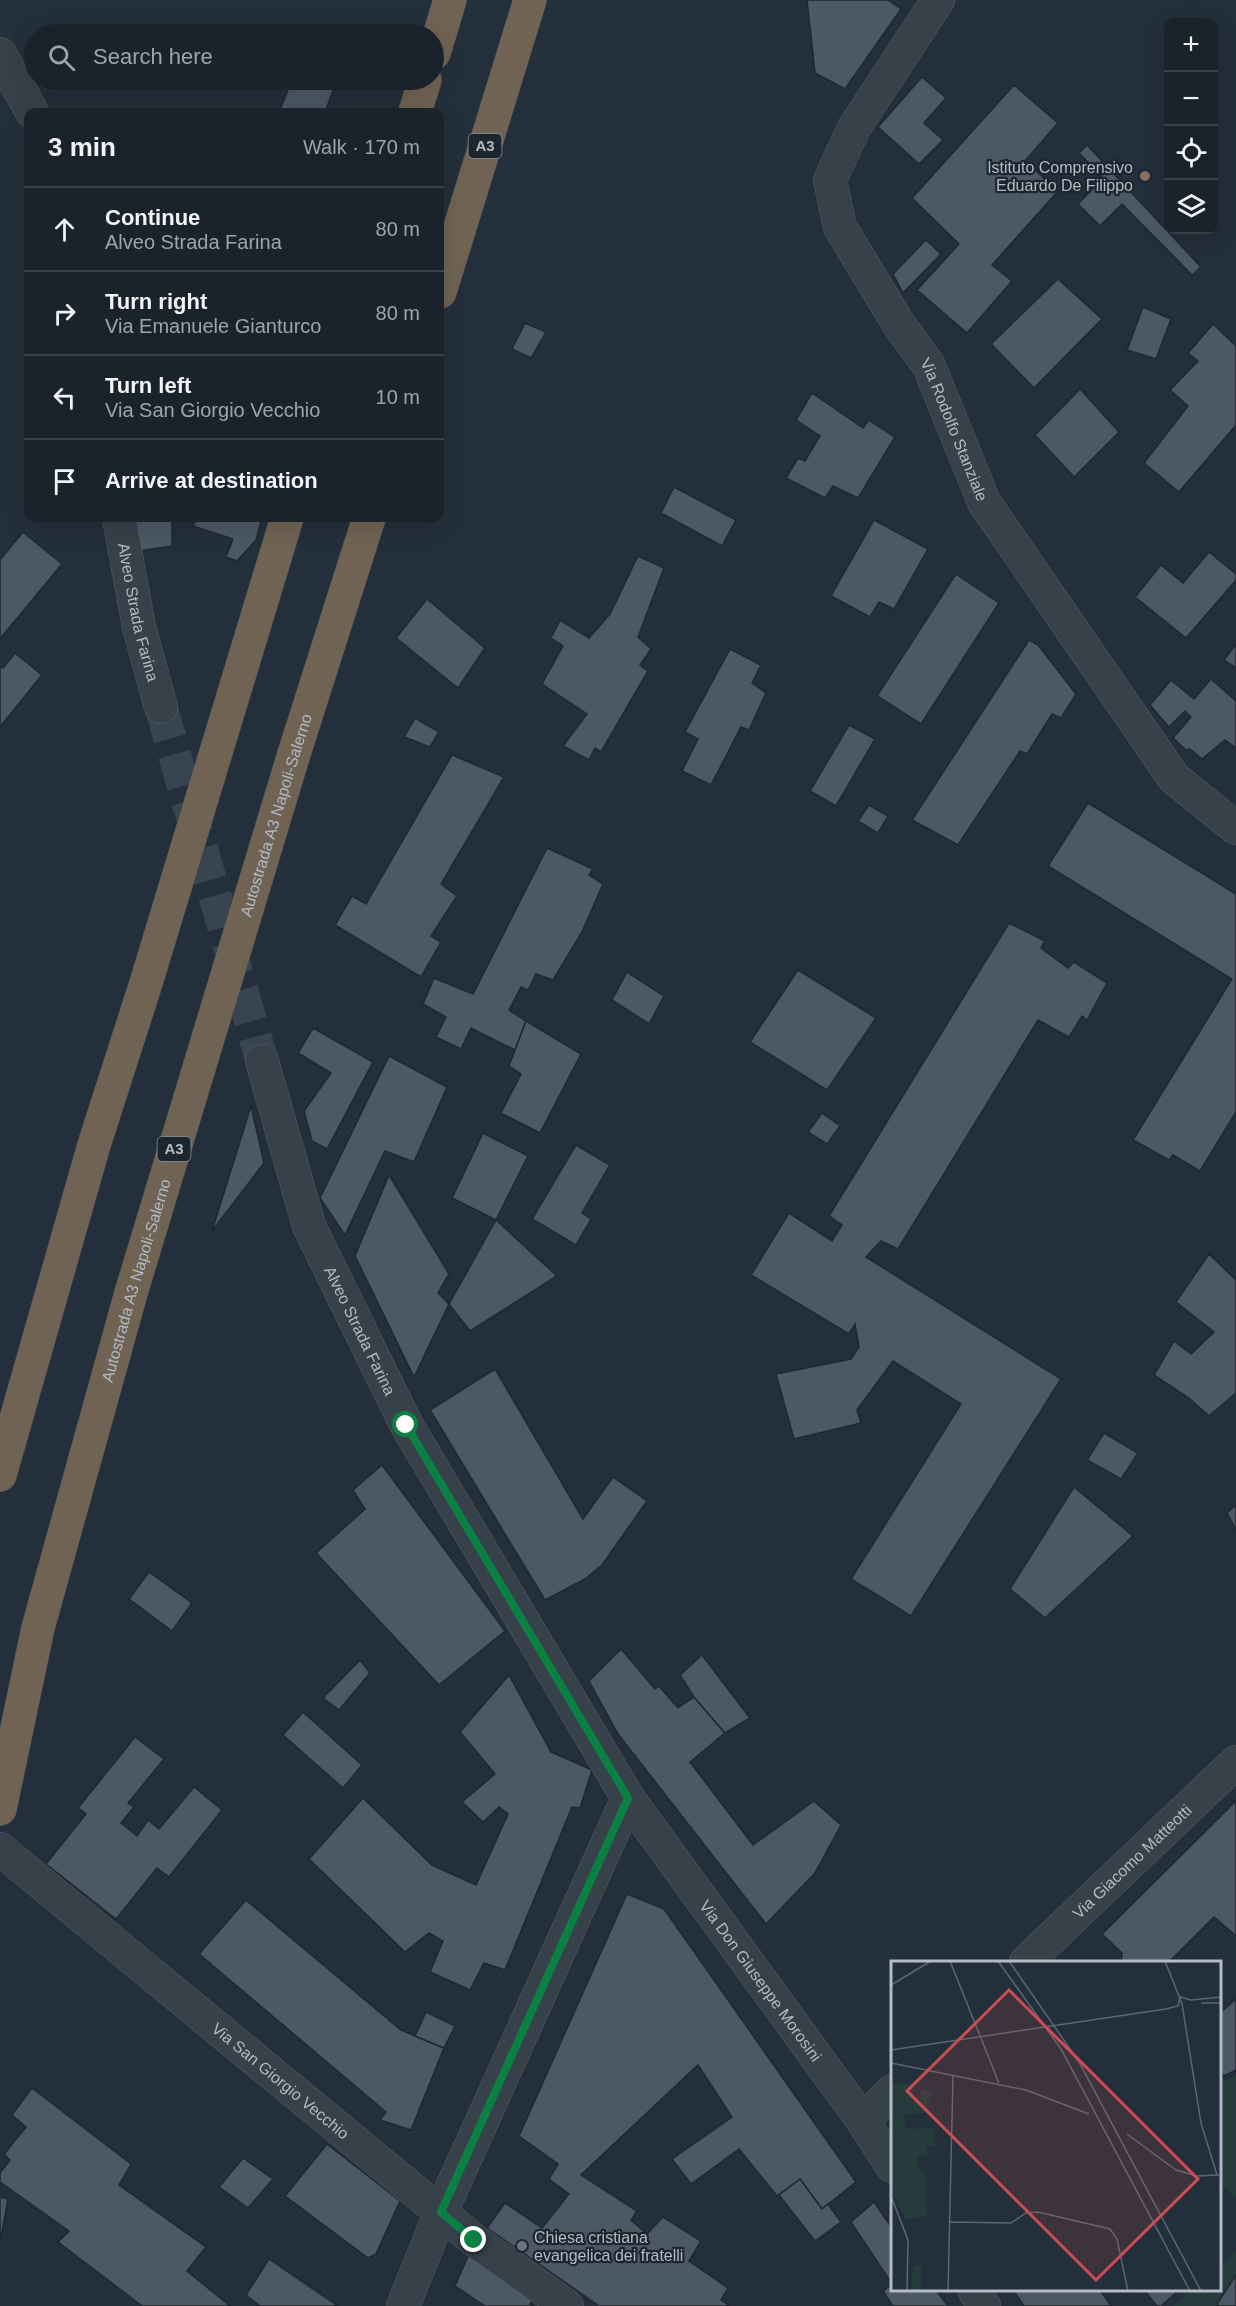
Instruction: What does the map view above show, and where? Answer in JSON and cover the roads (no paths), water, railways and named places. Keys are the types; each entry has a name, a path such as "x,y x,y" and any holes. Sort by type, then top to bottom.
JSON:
{"highway":[{"path":"443,24 450,0"},
{"name":"A3","path":"444,279 530,0"},
{"path":"416,108 422,90"},
{"path":"0,1475 94,1145 146,984 286,522"},
{"name":"Autostrada A3 Napoli-Salerno","path":"2,1798 38,1628 128,1304 293,757 368,522"}],"street":[{"name":"Via Rodolfo Stanziale","path":"938,0 854,128 830,180 840,227 898,323 929,366 984,502 1174,778 1236,828"},
{"path":"0,54 30,108"},
{"name":"Alveo Strada Farina","path":"120,522 139,627 161,707"},
{"name":"Alveo Strada Farina","path":"261,1061 309,1226 406,1425 628,1798"},
{"name":"Via Giacomo Matteotti","path":"1027,1961 1236,1762"},
{"path":"403,2306 441,2212 628,1798"},
{"name":"Via Don Giuseppe Morosini","path":"628,1798 863,2121 891,2164"},
{"name":"Via San Giorgio Vecchio","path":"0,1849 474,2240 567,2306"},
{"path":"863,2121 891,2092"},
{"path":"975,2291 984,2306"}],"tunnel":[{"path":"161,707 262,1061"}],"place":[{"name":"Istituto Comprensivo Eduardo De Filippo","path":"1145,176"},
{"name":"Chiesa cristiana evangelica dei fratelli","path":"522,2246"}]}
